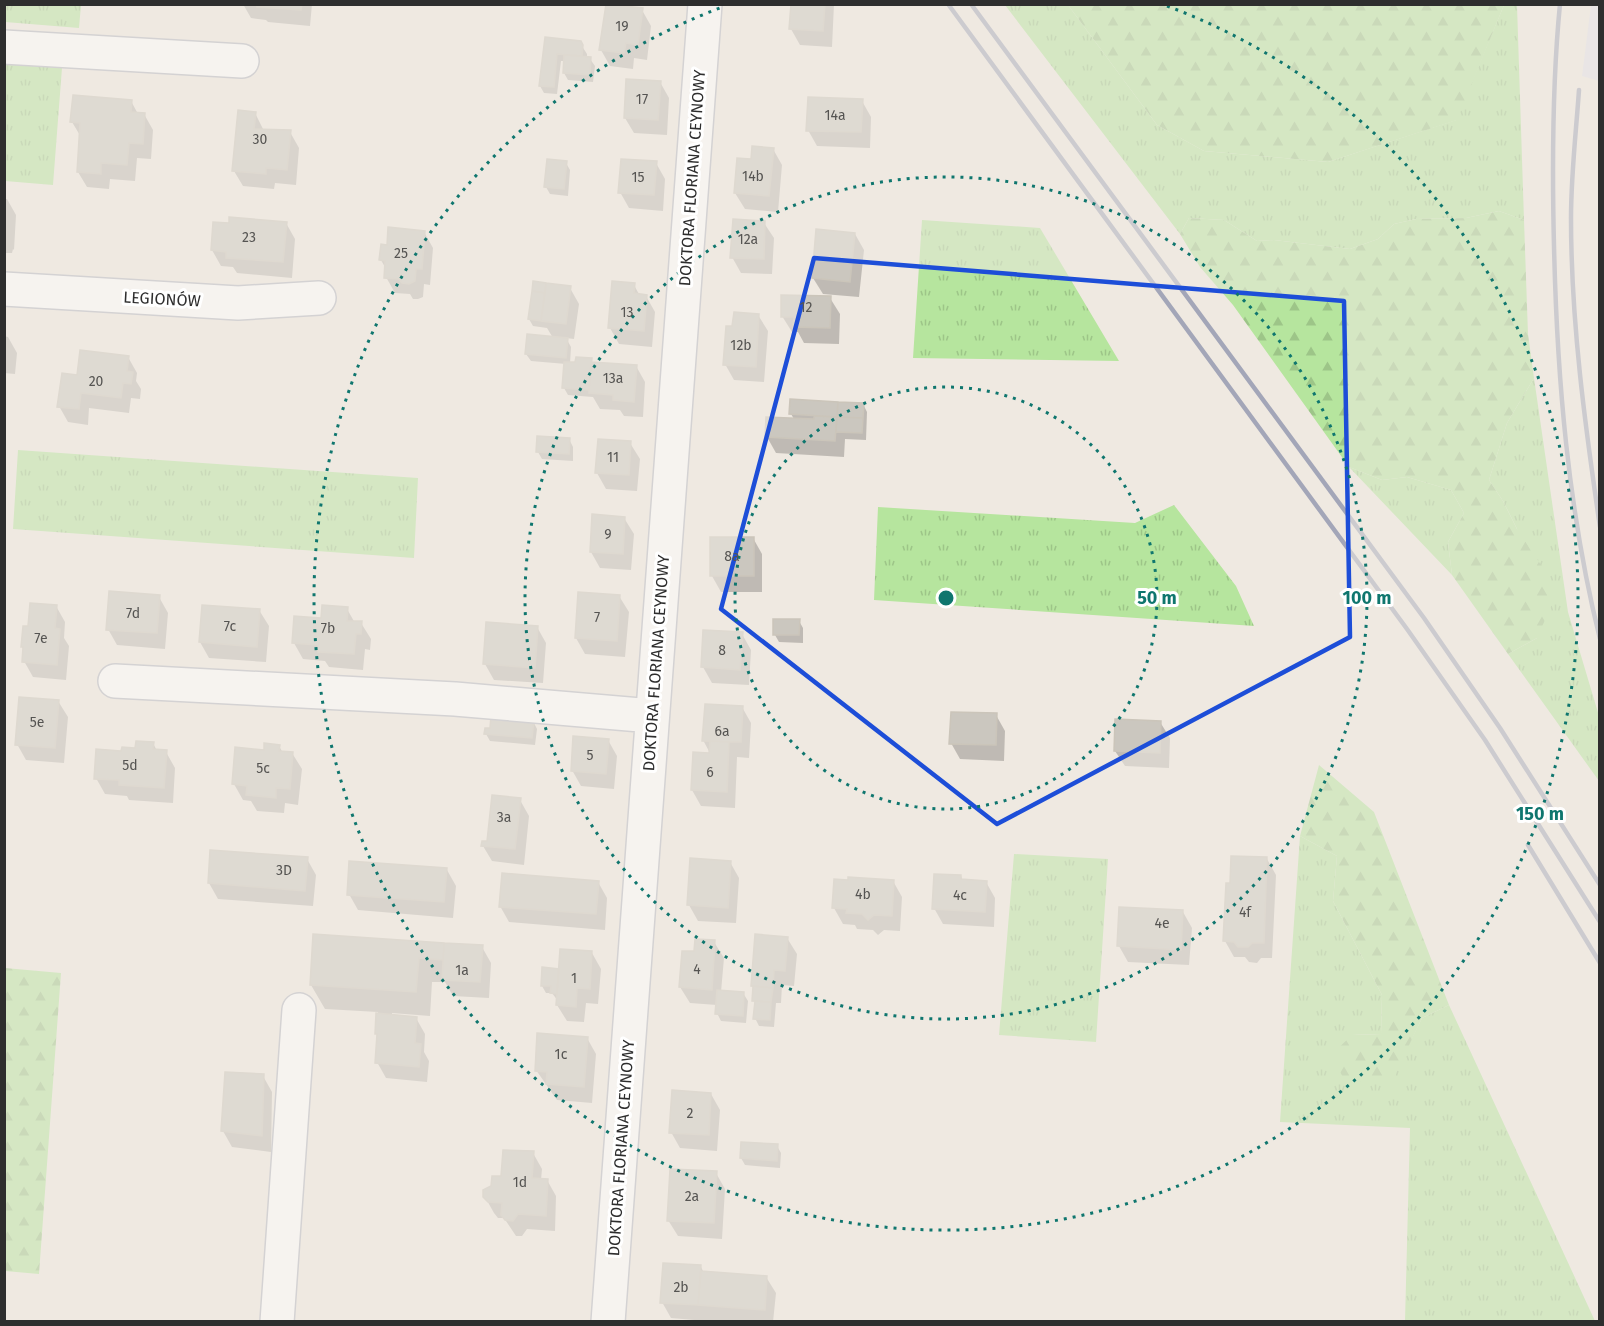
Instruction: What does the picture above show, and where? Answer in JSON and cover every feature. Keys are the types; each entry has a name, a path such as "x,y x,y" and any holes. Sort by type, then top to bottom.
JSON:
{"street":[{"name":"DOKTORA FLORIANA CEYNOWY","path":"608,1322 705,4"},
{"path":"4,47 242,62"},
{"name":"LEGIONÓW","path":"4,289 238,303 319,298"},
{"path":"115,681 455,699 652,716"},
{"path":"277,1322 299,1010"}],"highlighted area":[{"path":"814,258 1344,301 1350,637 997,824 721,609"}],"shaded area":[{"path":"1591,5 1599,5 1599,81 1582,76"}],"green space":[{"path":"4,5 81,5 79,28 5,22"},
{"path":"1005,5 1068,5 1157,125 1204,151 1328,162 1456,120 1504,5 1517,5 1524,220 1499,211 1466,218 1416,219 1394,224 1378,239 1350,249 1274,240 1257,241 1224,220 1189,218 1180,234"},
{"path":"1068,5 1504,5 1457,120 1328,162 1204,151 1157,125"},
{"path":"4,64 62,68 53,185 5,181"},
{"path":"1499,211 1524,220 1528,334 1534,378 1507,423 1489,480 1543,568 1552,604 1537,638 1508,654 1452,575 1448,542 1464,513 1451,490 1407,477 1382,480 1349,467 1233,305 1200,267 1180,234 1189,218 1224,220 1257,241 1274,240 1350,249 1378,239 1394,224 1416,219 1466,218"},
{"path":"922,220 1040,228 1119,361 913,358"},
{"path":"1534,378 1568,612 1599,716 1599,781 1508,654 1537,638 1517,529 1489,480 1507,423"},
{"path":"18,450 418,478 414,558 13,529"},
{"path":"1349,467 1382,480 1407,477 1451,490 1464,513 1448,542 1452,575"},
{"path":"1174,505 1236,586 1254,626 874,600 878,507 1135,523"},
{"path":"1319,765 1374,812 1449,1005 1422,1018 1391,1083 1345,1081 1331,1055 1352,1035 1381,1034 1382,995 1333,901 1337,856 1300,836"},
{"path":"1300,836 1337,856 1333,901 1382,995 1381,1034 1352,1035 1409,1044 1422,1018 1449,1005 1595,1321 1405,1321 1410,1128 1280,1122"},
{"path":"1014,854 1108,859 1096,1042 999,1035"},
{"path":"5,968 61,973 39,1274 5,1271"}],"building":[{"path":"256,4 302,4 301,10 257,7"},
{"path":"606,4 643,8 638,45 626,43 624,53 599,50"},
{"path":"791,4 825,4 823,31 789,29"},
{"path":"545,37 581,41 583,45 582,56 557,54 554,87 539,86"},
{"path":"564,55 591,57 590,75 563,73"},
{"path":"626,79 661,81 658,120 624,118"},
{"path":"73,95 132,100 131,112 145,113 143,144 129,143 127,165 101,163 101,174 77,172 80,123 70,122"},
{"path":"808,97 863,99 861,132 806,131"},
{"path":"238,110 256,112 254,129 291,130 287,170 266,168 266,174 232,171"},
{"path":"752,146 774,148 769,196 734,193 737,158 751,159"},
{"path":"547,159 567,161 564,189 544,187"},
{"path":"621,159 657,161 654,195 618,193"},
{"path":"229,217 287,222 283,262 226,258 226,252 211,250 213,222 229,223"},
{"path":"733,219 765,221 764,259 730,258"},
{"path":"388,227 425,231 422,269 416,269 415,281 409,284 402,283 399,279 384,278 385,261 379,260 381,244 387,245"},
{"path":"816,229 855,233 850,282 812,278"},
{"path":"533,281 546,283 545,293 532,291"},
{"path":"612,281 635,283 634,293 647,295 644,331 608,328"},
{"path":"546,283 571,286 566,324 541,321"},
{"path":"532,291 545,293 541,321 528,319"},
{"path":"781,295 831,296 830,328 793,327 794,317 781,317"},
{"path":"734,312 759,314 756,367 723,365 726,326 732,326"},
{"path":"527,334 568,338 566,358 525,354"},
{"path":"80,350 129,356 127,371 133,372 131,384 123,383 121,398 81,393 79,409 57,407 62,373 77,375"},
{"path":"576,357 592,358 589,390 562,388 564,362 575,362"},
{"path":"591,362 637,365 634,402 613,400 613,395 589,393"},
{"path":"790,399 838,402 837,417 789,414"},
{"path":"838,402 864,403 863,418 837,417"},
{"path":"814,416 837,417 835,441 765,437 766,417 814,419"},
{"path":"837,417 863,418 862,433 836,432"},
{"path":"537,436 570,438 569,454 536,452"},
{"path":"598,439 631,441 629,475 595,473"},
{"path":"592,514 625,517 623,554 590,552"},
{"path":"710,537 754,537 754,576 710,576"},
{"path":"109,591 160,595 157,633 106,630"},
{"path":"578,592 620,595 617,641 575,638"},
{"path":"30,603 57,605 55,628 60,629 57,665 22,662 23,626 28,626"},
{"path":"202,605 260,609 257,647 199,642"},
{"path":"322,605 348,607 347,621 362,621 361,634 356,634 354,654 318,652 318,645 292,643 294,616 321,618"},
{"path":"773,619 800,619 799,635 773,635"},
{"path":"486,622 538,626 535,668 483,664"},
{"path":"703,630 743,632 740,670 701,667"},
{"path":"19,697 59,700 55,748 15,745"},
{"path":"705,704 743,706 741,742 702,741"},
{"path":"951,712 997,713 996,745 949,744"},
{"path":"491,716 534,720 532,738 484,734 485,728 490,728"},
{"path":"1115,719 1161,721 1160,753 1114,751"},
{"path":"573,736 609,739 606,774 571,771"},
{"path":"136,741 154,742 153,749 167,750 164,788 119,785 119,780 94,779 96,749 121,751 122,747 135,748"},
{"path":"710,741 729,742 727,792 691,790 693,752 709,753"},
{"path":"264,743 280,745 279,751 293,752 290,789 276,788 276,798 246,795 247,786 232,784 235,747 264,750"},
{"path":"492,795 521,798 515,849 481,846 482,841 487,841"},
{"path":"210,850 308,857 305,891 208,883"},
{"path":"1231,856 1267,857 1264,943 1252,943 1248,947 1238,947 1234,942 1223,941 1226,883 1230,883"},
{"path":"690,858 731,861 728,908 687,905"},
{"path":"349,861 447,868 444,902 347,895"},
{"path":"502,873 599,881 596,914 499,907"},
{"path":"934,874 961,875 961,879 987,881 985,912 932,909"},
{"path":"848,877 894,880 892,916 874,915 868,920 862,914 846,913 847,909 832,908 834,879 848,880"},
{"path":"1119,907 1183,910 1181,950 1117,946"},
{"path":"313,934 444,943 443,960 419,958 416,992 310,985"},
{"path":"755,934 788,937 785,971 774,970 773,988 751,986"},
{"path":"695,939 715,940 712,990 679,987 682,951 694,951"},
{"path":"444,943 483,945 480,982 442,980"},
{"path":"560,949 592,951 590,989 577,988 576,1007 556,1005"},
{"path":"542,967 559,969 557,994 550,993 551,986 541,986"},
{"path":"753,986 773,988 771,1002 752,1001"},
{"path":"717,990 744,992 743,1016 715,1014"},
{"path":"755,1001 771,1002 770,1020 753,1019"},
{"path":"376,1013 417,1017 415,1043 421,1044 419,1067 375,1063"},
{"path":"537,1033 588,1037 584,1087 546,1084 547,1072 535,1071"},
{"path":"225,1072 264,1074 262,1136 221,1131"},
{"path":"672,1090 711,1093 709,1135 669,1133"},
{"path":"741,1142 778,1144 777,1161 740,1158"},
{"path":"503,1150 534,1151 532,1178 548,1179 546,1216 518,1214 513,1221 505,1220 501,1215 502,1203 488,1202 483,1197 483,1190 491,1186 492,1176 501,1176"},
{"path":"670,1169 717,1171 714,1223 667,1221"},
{"path":"663,1263 701,1265 698,1305 660,1303"},
{"path":"701,1271 767,1276 765,1310 698,1305"}],"railway":[{"path":"948,4 1407,629 1485,740 1600,922"},
{"path":"971,4 1424,618 1500,728 1600,885"},
{"path":"1560,4 1555,65 1553,155 1554,246 1561,394 1572,493 1600,639"},
{"path":"1579,90 1571,202 1573,296 1584,412 1600,527"},
{"path":"1528,845 1600,963"}]}
